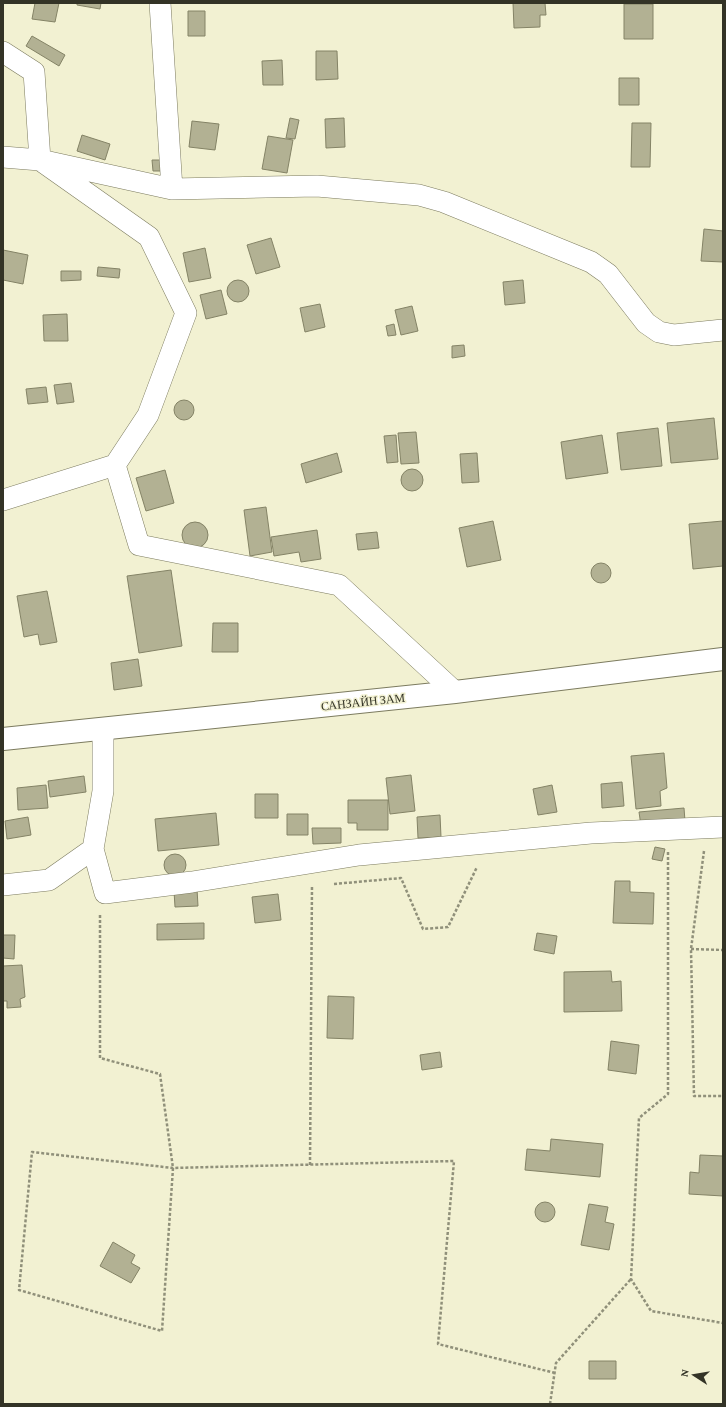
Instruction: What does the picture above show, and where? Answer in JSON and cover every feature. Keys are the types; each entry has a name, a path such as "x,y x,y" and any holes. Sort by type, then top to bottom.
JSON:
{"main road":[{"name":"САНЗАЙН ЗАМ","path":"3,740 455,692 723,659"}],"street":[{"path":"160,3 172,188"},
{"path":"3,52 34,72 40,160"},
{"path":"3,157 40,160 172,188 317,186 419,195 444,202 591,262 608,274 646,323 659,332 674,335 723,330"},
{"path":"3,500 115,465 148,415 186,313 149,237 40,160"},
{"path":"115,465 139,545 339,586 455,692"},
{"path":"103,729 103,791 93,849 105,893 192,882 359,855 591,833 723,827"},
{"path":"3,885 49,880 93,849"}],"path":[{"path":"668,830 668,1094 639,1118 632,1279 651,1311 723,1323"},
{"path":"705,849 691,949 694,1096 723,1096"},
{"path":"330,884 401,878 423,930 448,927 479,863"},
{"path":"304,885 318,885"},
{"path":"310,1165 312,885"},
{"path":"100,908 100,1058 160,1074 173,1168 162,1331 19,1290 32,1152 173,1168 454,1161 438,1344 555,1373"},
{"path":"691,949 723,950"},
{"path":"550,1404 556,1363 632,1279"}],"building":[{"path":"35,3 59,3 55,22 32,19"},
{"path":"77,3 101,3 100,9 77,5"},
{"path":"513,3 545,3 546,15 540,15 540,27 514,28"},
{"path":"624,4 653,4 653,39 624,39"},
{"path":"188,11 205,11 205,36 188,36"},
{"path":"32,36 65,55 59,66 26,46"},
{"path":"316,51 337,51 338,79 316,80"},
{"path":"282,60 283,85 263,85 262,61"},
{"path":"619,78 639,78 639,105 619,105"},
{"path":"290,118 299,120 295,139 286,138"},
{"path":"344,118 345,147 326,148 325,119"},
{"path":"192,121 219,124 215,150 189,147"},
{"path":"632,123 651,123 650,167 631,167"},
{"path":"82,135 110,144 105,160 77,151"},
{"path":"268,136 293,140 287,173 262,169"},
{"path":"152,160 161,160 161,171 153,171"},
{"path":"704,229 723,231 723,262 701,261"},
{"path":"271,238 280,267 256,274 247,245"},
{"path":"205,248 211,278 189,282 183,253"},
{"path":"3,250 28,255 23,284 3,280"},
{"path":"98,267 120,269 119,278 97,276"},
{"path":"61,271 81,271 81,280 61,281"},
{"path":"238,280 242,281 248,287 248,295 242,301 238,302 234,301 228,295 227,291 228,287 234,281"},
{"path":"523,280 525,303 505,305 503,282"},
{"path":"221,290 227,314 206,319 200,295"},
{"path":"320,304 325,327 305,332 300,308"},
{"path":"412,306 418,331 401,335 395,310"},
{"path":"67,314 68,341 44,341 43,315"},
{"path":"394,324 396,335 388,336 386,326"},
{"path":"464,345 465,356 452,358 452,346"},
{"path":"71,383 74,402 57,404 54,385"},
{"path":"46,387 48,402 28,404 26,389"},
{"path":"184,400 191,403 194,410 191,417 184,420 177,417 174,410 177,403"},
{"path":"714,418 718,459 671,463 667,423"},
{"path":"658,428 662,466 621,470 617,433"},
{"path":"416,432 419,463 401,464 398,433"},
{"path":"396,435 398,462 387,463 384,436"},
{"path":"602,435 608,473 566,479 561,442"},
{"path":"337,453 342,472 306,483 301,464"},
{"path":"477,453 479,482 462,483 460,454"},
{"path":"412,469 420,472 423,480 420,488 412,491 404,488 401,480 404,472"},
{"path":"165,470 174,503 146,511 136,478"},
{"path":"266,507 272,552 250,556 244,510"},
{"path":"493,521 501,560 467,567 459,528"},
{"path":"723,521 723,566 693,569 689,524"},
{"path":"195,522 204,526 208,535 204,544 195,548 186,544 182,535 186,526"},
{"path":"317,530 321,559 301,562 299,552 274,556 271,537"},
{"path":"377,532 379,548 358,550 356,534"},
{"path":"601,563 608,566 611,573 608,580 601,583 594,580 591,573 594,566"},
{"path":"171,570 182,646 139,653 127,576"},
{"path":"47,591 57,642 40,645 38,634 24,637 17,596"},
{"path":"213,623 238,623 238,652 212,652"},
{"path":"138,659 142,686 114,690 111,663"},
{"path":"664,753 667,788 660,791 661,806 636,809 631,756"},
{"path":"411,775 415,811 390,814 386,778"},
{"path":"84,776 86,792 50,797 48,781"},
{"path":"622,782 624,806 602,808 601,784"},
{"path":"46,785 48,808 18,810 17,788"},
{"path":"552,785 557,812 538,815 533,789"},
{"path":"255,794 278,794 278,818 255,818"},
{"path":"348,800 388,800 388,830 357,830 357,823 348,823"},
{"path":"684,808 685,821 641,826 639,812"},
{"path":"216,813 219,845 158,851 155,819"},
{"path":"287,814 308,814 308,835 287,835"},
{"path":"440,815 441,837 418,838 417,817"},
{"path":"28,817 31,835 7,839 5,821"},
{"path":"312,828 341,828 341,843 313,844"},
{"path":"655,847 665,849 662,861 652,859"},
{"path":"175,854 183,857 186,865 183,873 175,876 167,873 164,865 167,857"},
{"path":"615,881 630,881 630,892 654,893 653,924 613,923"},
{"path":"197,889 198,906 175,907 174,891"},
{"path":"278,894 281,920 255,923 252,897"},
{"path":"204,923 204,939 157,940 157,924"},
{"path":"537,933 557,936 554,954 534,950"},
{"path":"3,935 15,935 14,959 3,958"},
{"path":"22,965 25,997 20,999 21,1007 7,1008 7,1001 3,1001 3,966"},
{"path":"611,971 612,982 621,981 622,1011 564,1012 564,972"},
{"path":"328,996 354,997 353,1039 327,1038"},
{"path":"611,1041 639,1045 636,1074 608,1070"},
{"path":"440,1052 442,1067 422,1070 420,1055"},
{"path":"551,1139 603,1144 600,1177 525,1170 527,1149 550,1151"},
{"path":"700,1155 723,1156 723,1196 689,1194 690,1172 699,1173"},
{"path":"545,1202 552,1205 555,1212 552,1219 545,1222 538,1219 535,1212 538,1205"},
{"path":"589,1204 608,1207 605,1222 614,1224 609,1250 581,1245"},
{"path":"113,1242 135,1255 131,1263 140,1268 131,1283 100,1266"},
{"path":"589,1361 616,1361 616,1379 589,1379"}]}
